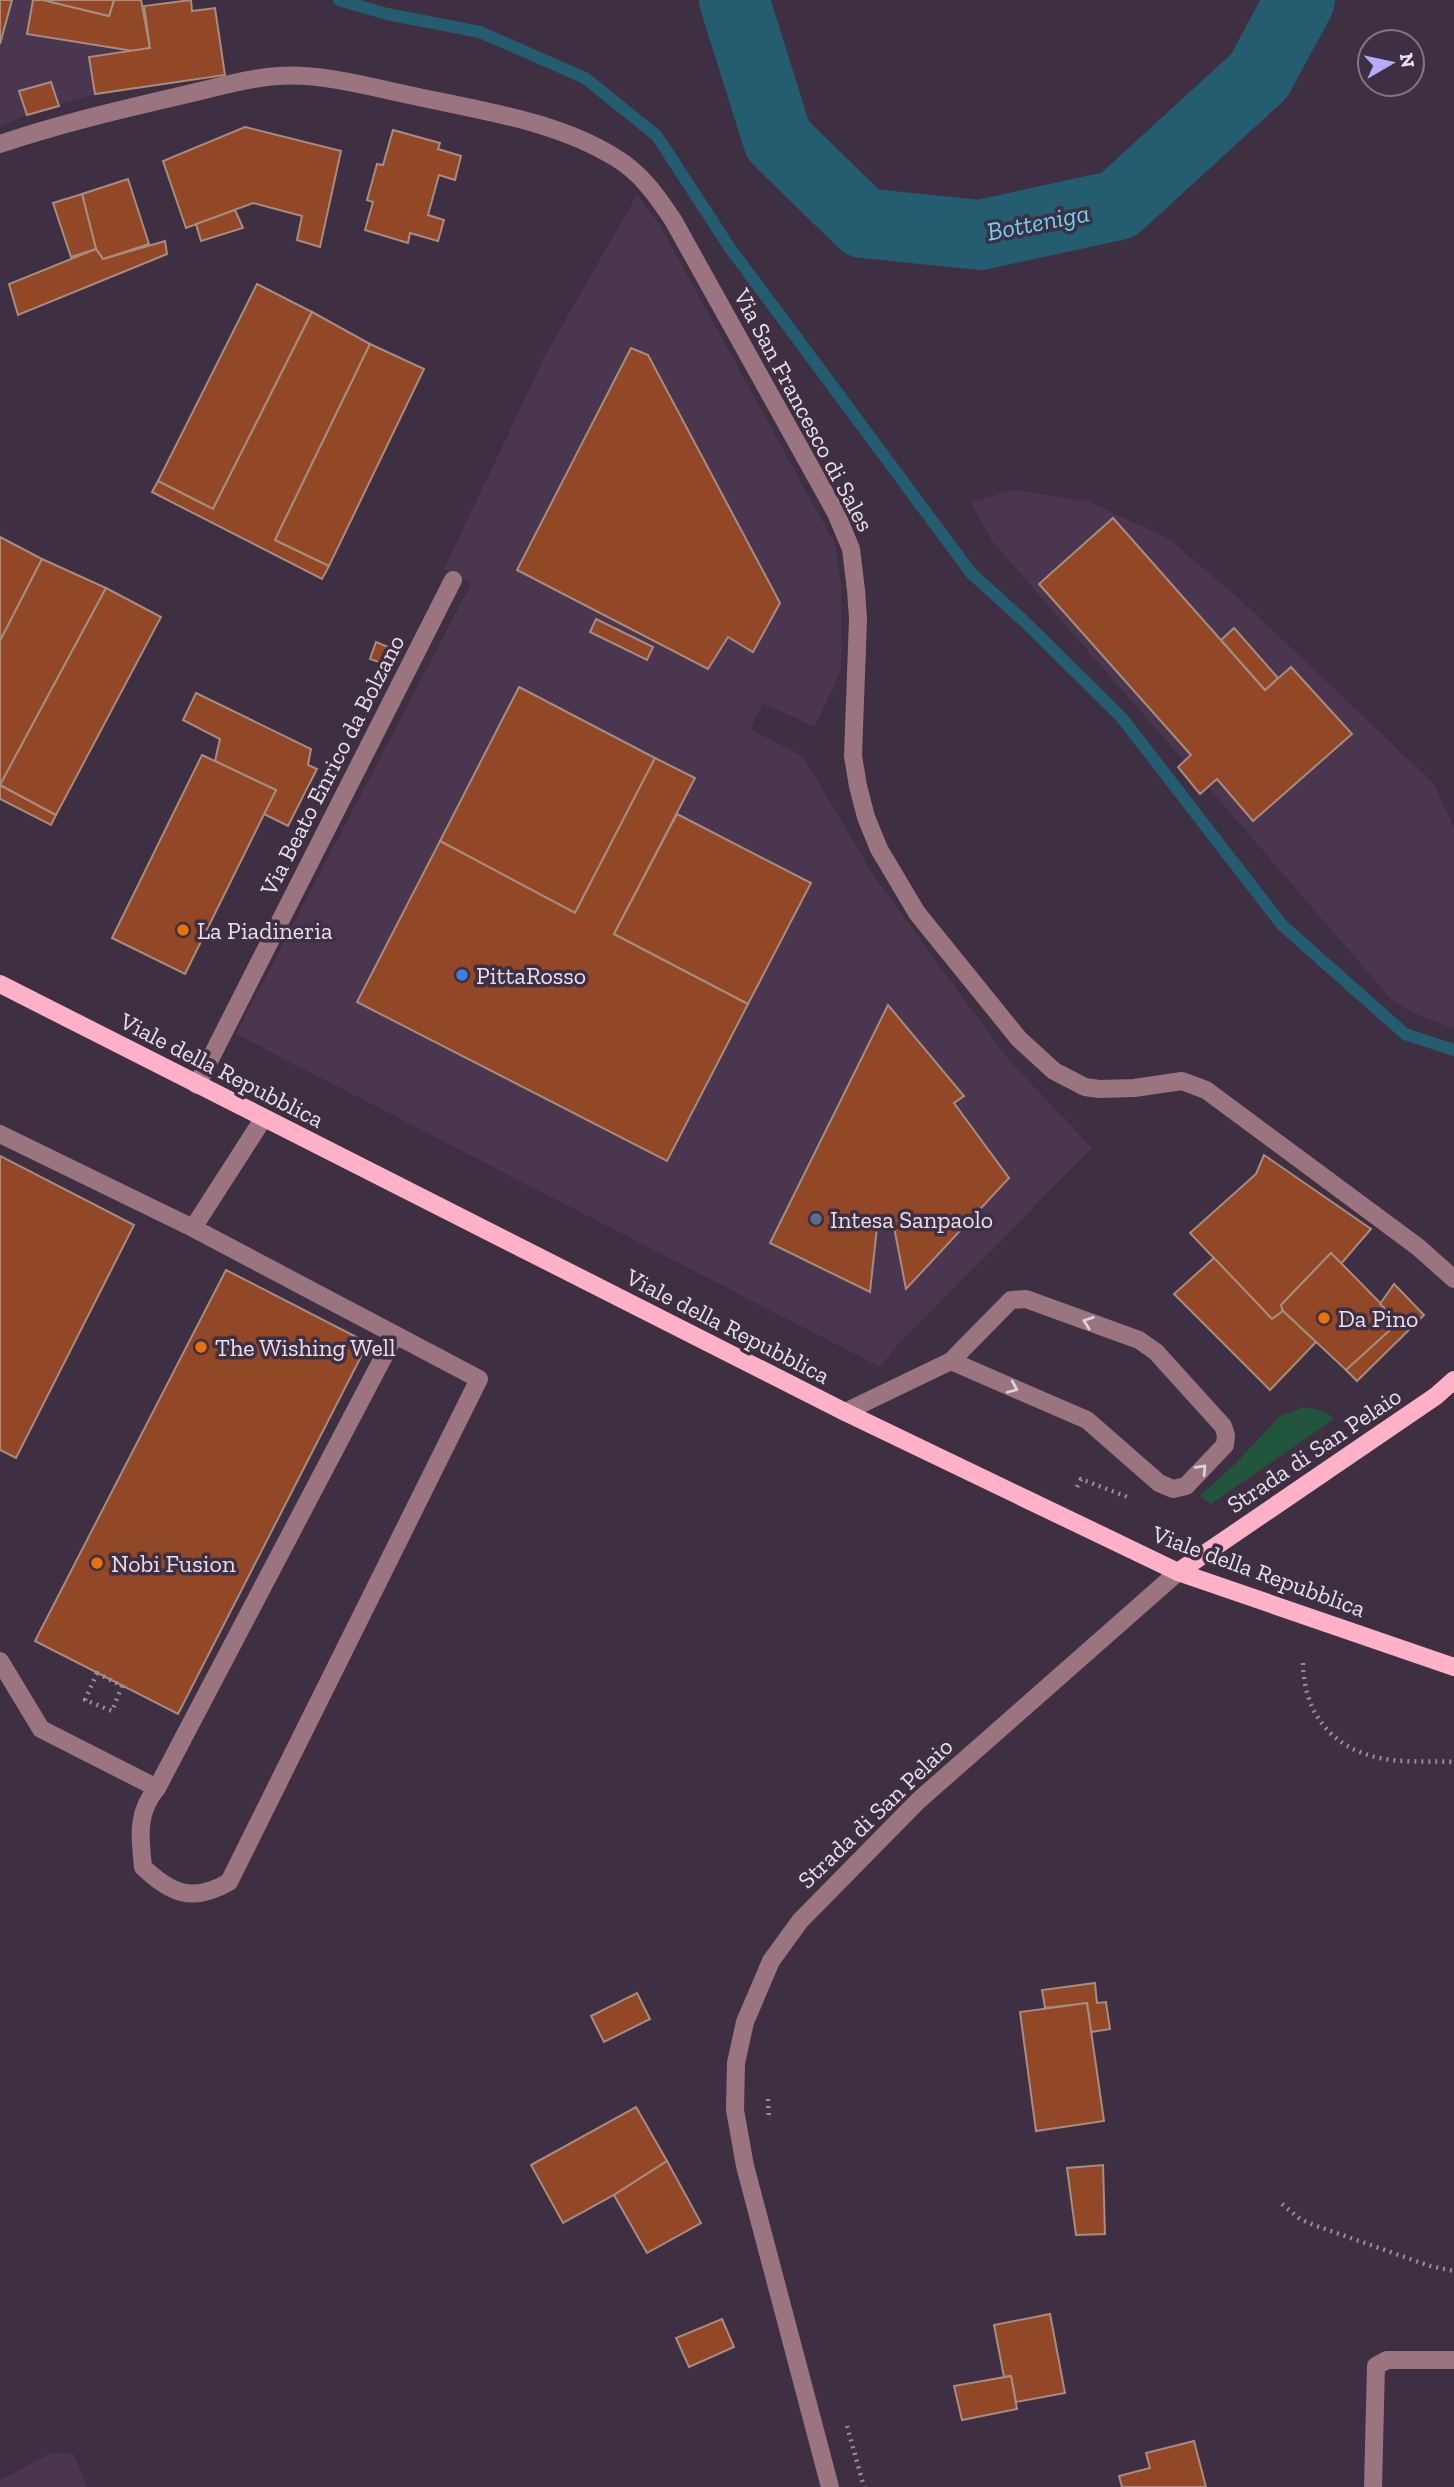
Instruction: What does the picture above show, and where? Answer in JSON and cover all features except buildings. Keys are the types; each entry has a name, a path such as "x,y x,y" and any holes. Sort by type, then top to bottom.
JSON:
{"main road":[{"name":"Viale della Repubblica","path":"0,984 845,1412 1178,1572 1454,1667"},
{"name":"Strada di San Pelaio","path":"1178,1572 1436,1396 1454,1380"}],"street":[{"name":"Via San Francesco di Sales","path":"0,144 86,117 256,78 295,75 362,85 532,123 587,142 635,172 673,220 836,513 848,540 855,570 857,610 853,756 858,786 866,817 880,849 917,913 1019,1040 1054,1071 1085,1087 1100,1089 1115,1090 1182,1081 1206,1090 1418,1247 1454,1279"},
{"name":"Via Beato Enrico da Bolzano","path":"197,1085 453,580"},
{"path":"193,1228 263,1119"},
{"path":"0,1134 193,1228 396,1335 479,1379 229,1882 211,1892 181,1893 162,1886 143,1867 139,1829 149,1798 157,1788 396,1335"},
{"path":"845,1412 951,1361 1011,1300 1026,1299 1139,1340 1156,1352 1223,1426 1225,1445 1186,1486 1173,1489 1159,1483 1087,1420 951,1361"},
{"name":"Strada di San Pelaio","path":"830,2487 741,2144 735,2110 736,2063 745,2022 771,1961 800,1921 918,1801 1178,1572"},
{"path":"0,1661 41,1729 157,1788"},
{"path":"1373,2487 1376,2366 1387,2360 1454,2361"}],"path":[{"path":"1303,1663 1310,1704 1331,1736 1347,1747 1402,1762 1454,1762"},
{"path":"97,1673 122,1686 112,1711 85,1700 97,1673"},
{"path":"1282,2204 1300,2219 1314,2225 1430,2266 1454,2271"}],"shaded area":[{"path":"0,0 141,0 156,85 95,94 27,115 0,127"},
{"path":"637,195 658,222 835,544 841,582 841,670 815,727 763,703 750,729 803,757 875,878 1008,1059 1092,1148 894,1349 880,1367 236,1034 471,584 444,569 547,352"},
{"path":"1014,490 1088,501 1169,539 1245,604 1434,784 1454,828 1454,1029 1416,1014 1392,1000 1208,787 1200,794 1178,767 1184,761 992,541 971,502"},
{"path":"52,2453 74,2454 87,2487 0,2487 0,2480"}],"green space":[{"path":"1305,1407 1325,1412 1334,1419 1211,1504 1200,1496 1236,1463 1280,1416"}],"waterway":[{"path":"339,0 387,14 480,32 585,78 657,136 730,248 971,573 1122,718 1282,925 1405,1034 1454,1050"},
{"name":"Botteniga","path":"734,0 778,140 863,223 980,235 1118,205 1259,76 1300,0"}],"place":[{"name":"La Piadineria","path":"183,930"},
{"name":"PittaRosso","path":"462,975"},
{"name":"Intesa Sanpaolo","path":"816,1219"},
{"name":"Da Pino","path":"1324,1318"},
{"name":"The Wishing Well","path":"201,1347"},
{"name":"Nobi Fusion","path":"97,1563"}]}
